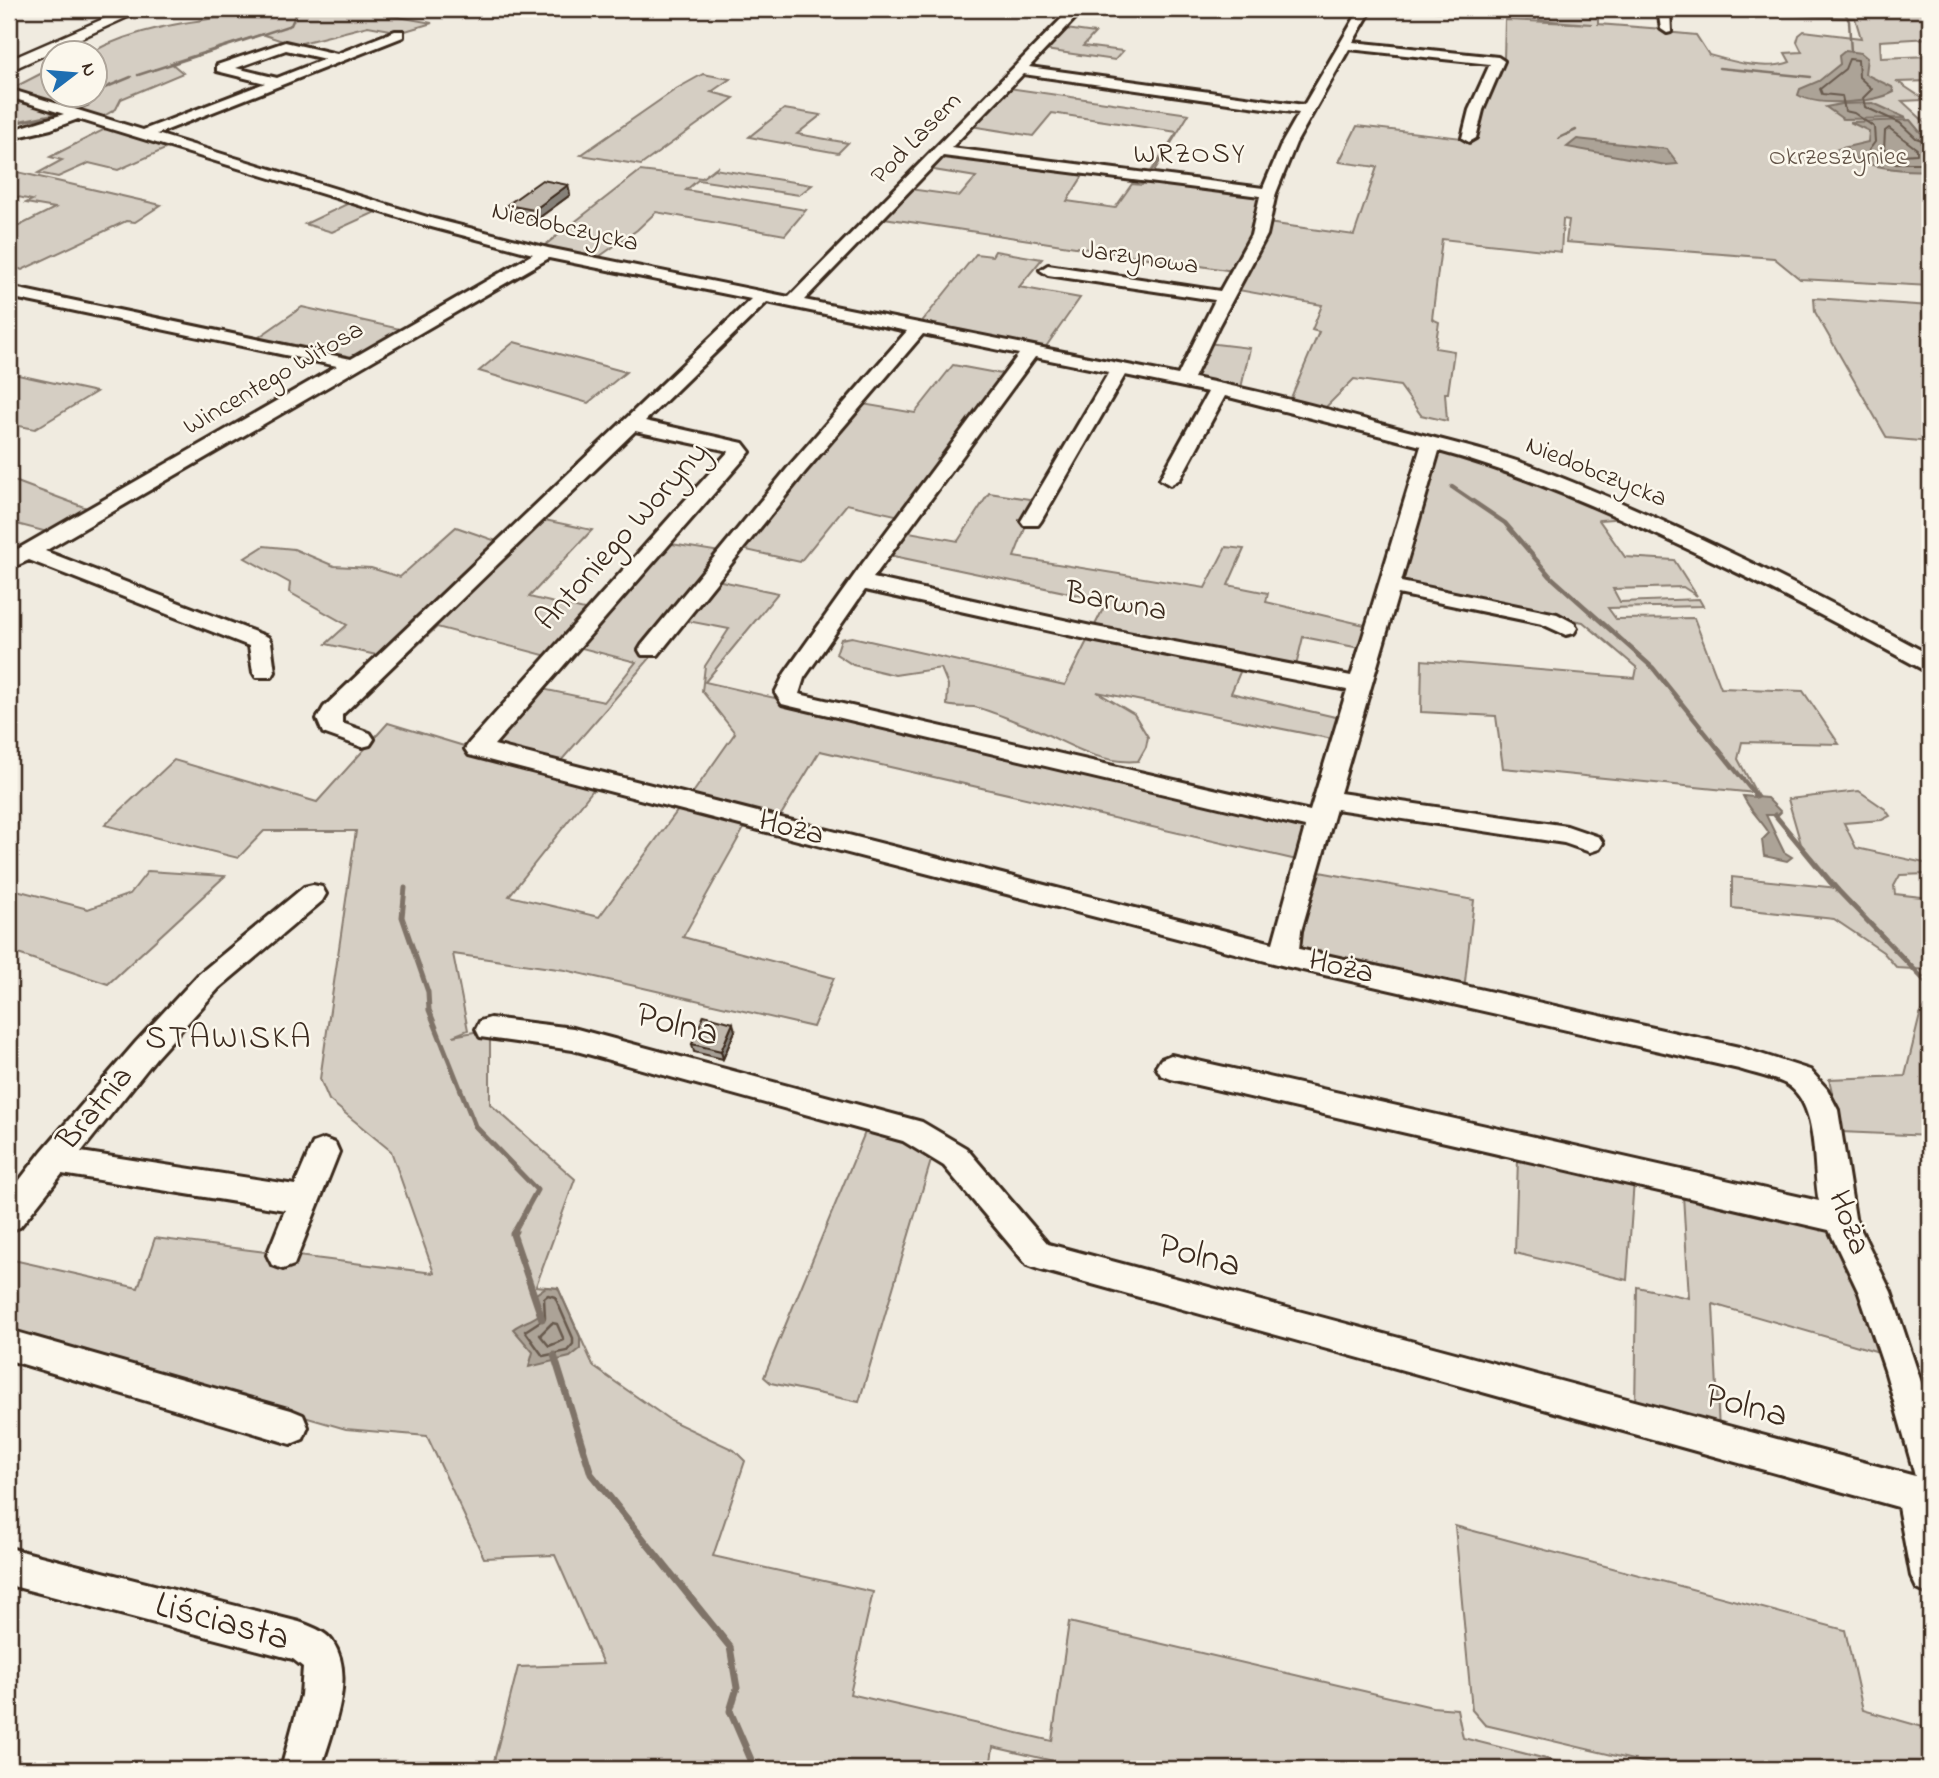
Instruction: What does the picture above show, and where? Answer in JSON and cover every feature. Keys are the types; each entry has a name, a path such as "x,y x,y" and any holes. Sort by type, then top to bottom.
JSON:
{"main road":[{"path":"9,66 138,9"},
{"path":"87,38 152,9"},
{"path":"9,73 38,60"}],"street":[{"name":"Pod Lasem","path":"792,303 1078,9"},
{"name":"Jarzynowa","path":"1184,381 1259,235 1268,193 1289,143 1366,9"},
{"path":"1664,9 1667,29"},
{"path":"142,135 399,34"},
{"path":"1350,39 1434,40"},
{"path":"1350,39 1498,61 1476,110 1469,138"},
{"path":"277,82 222,68 285,46 338,58"},
{"path":"1018,69 1308,110"},
{"name":"Niedobczycka","path":"9,93 429,222 547,253 1184,381 1432,442 1539,476 1681,537 1824,607 1930,664"},
{"path":"9,135 46,126 75,115"},
{"path":"941,151 1268,193"},
{"name":"Wincentego Witosa","path":"18,557 547,253"},
{"name":"Jarzynowa","path":"1048,270 1225,297"},
{"path":"9,292 356,365"},
{"path":"362,739 331,728 329,719 332,712 763,297"},
{"path":"650,650 806,459 919,328"},
{"path":"1031,350 860,582 793,678 787,693 790,699 1322,810 1567,835 1590,843"},
{"path":"1031,521 1120,368"},
{"path":"1170,479 1219,389"},
{"name":"Antoniego Woryny","path":"477,750 740,452 736,447 631,424"},
{"path":"1285,956 1288,931 1322,810 1432,442"},
{"name":"Wincentego Witosa","path":"18,557 260,642 264,672"},
{"name":"Barwna","path":"860,582 1091,633 1360,685"},
{"path":"1388,586 1549,619 1566,628"},
{"name":"Hoża","path":"477,750 1285,956 1739,1058 1788,1072 1809,1086 1823,1110 1832,1192 1839,1219 1875,1292 1902,1370 1925,1488 1930,1576"},
{"name":"Bratnia","path":"9,1217 53,1160 146,1050 209,981 313,894"},
{"name":"Polna","path":"490,1029 573,1039 911,1131 955,1157 1038,1255 1925,1488"},
{"path":"1171,1067 1839,1219"},
{"path":"282,1255 324,1152"},
{"path":"53,1160 304,1200"},
{"path":"9,1345 291,1427"},
{"name":"Liściasta","path":"9,1566 299,1641 313,1649 321,1657 322,1682 301,1769"}],"green space":[{"path":"266,9 402,9 387,15 432,23 402,32 368,26 294,45 262,34 171,63 183,73 121,99 116,109 102,117 71,108 108,108 108,44 112,42 155,29 200,20 268,11"},
{"name":"Okrzeszyniec","path":"1539,9 1598,9 1598,24 1663,29 1665,32 1696,35 1709,55 1770,66 1790,62 1785,53 1802,52 1797,42 1804,31 1861,38 1855,18 1733,12 1731,9 1930,9 1930,38 1880,41 1881,58 1930,56 1930,81 1898,82 1925,100 1902,101 1930,127 1930,286 1800,279 1774,258 1566,242 1569,220 1563,219 1561,252 1442,239 1432,319 1439,322 1435,348 1454,351 1448,393 1445,393 1447,421 1421,415 1400,386 1354,379 1324,409 1290,400 1319,332 1312,330 1322,305 1238,290 1233,271 884,218 910,189 960,196 976,177 928,169 944,154 1084,174 1067,201 1115,208 1132,184 1142,185 1177,132 1052,113 1033,136 971,126 1009,88 1189,114 1151,176 1259,190 1268,223 1354,235 1377,167 1339,162 1357,126 1462,138 1470,104 1491,82 1504,59 1505,20 1592,24 1539,20"},
{"path":"1433,11 1534,13 1536,19"},
{"path":"1066,29 1095,33 1083,46 1123,51 1115,60 1045,50"},
{"path":"703,74 730,79 711,92 734,98 641,165 581,155 676,89"},
{"path":"38,75 38,98 9,90"},
{"path":"9,97 58,113 9,123"},
{"path":"784,109 821,115 797,134 848,143 838,153 749,137"},
{"path":"109,127 170,147 118,170 89,163 58,177 38,173 62,160 50,157"},
{"path":"714,169 812,185 799,195 698,180 686,190 806,210 785,235 656,212 637,230 593,261 540,249 640,171 702,178"},
{"path":"9,170 161,205 135,222 126,221 22,270 9,265 9,224 19,226 55,208 26,203 32,200 9,195"},
{"path":"349,203 378,211 332,232 305,224"},
{"path":"995,251 1042,259 1019,287 1080,298 1045,348 920,324 976,254 992,256"},
{"path":"1814,298 1930,306 1930,442 1887,438 1815,312"},
{"path":"302,307 418,333 358,362 252,342"},
{"path":"514,342 626,372 588,403 479,371"},
{"path":"1207,343 1250,348 1241,388 1193,377"},
{"path":"953,365 1007,375 904,517 847,504 800,562 738,548 712,579 778,593 705,682 1314,821 1301,861 820,751 779,818 690,797 735,733 702,691 705,666 729,629 683,620 560,762 488,746 538,688 604,702 636,662 574,646 666,543 726,553 857,403 915,413"},
{"path":"9,373 96,392 35,429 9,424"},
{"path":"1438,450 1481,461 1625,518 1599,520 1625,557 1674,560 1697,596 1683,587 1613,589 1620,602 1699,599 1703,606 1608,608 1616,619 1694,618 1721,688 1803,691 1839,744 1742,742 1738,759 1756,793 1503,768 1496,716 1421,712 1422,660 1635,678 1637,668 1583,622 1394,587"},
{"path":"9,479 92,510 51,533 9,522"},
{"path":"989,493 1036,500 1014,557 1205,588 1226,547 1244,549 1228,585 1268,593 1266,602 1369,626 1365,649 1303,637 1296,666 1243,665 1231,693 1344,719 1338,740 1097,692 1134,714 1148,737 1138,761 1108,759 985,710 947,705 948,685 941,668 895,675 853,665 836,654 841,639 852,637 1065,685 1107,601 884,554 904,531 958,541"},
{"path":"540,519 592,530 529,597 593,612 551,657 437,627 346,712 390,658 326,644 347,625 289,592 290,583 245,558 264,546 294,549 334,566 371,568 400,577 456,527 499,542"},
{"path":"388,723 596,786 509,896 599,917 681,806 747,823 683,937 834,978 813,1027 565,970 453,954 468,1030 453,1036 490,1029 490,1104 575,1179 536,1286 558,1288 594,1367 670,1420 734,1450 745,1461 713,1556 873,1592 850,1694 1052,1741 1069,1622 1432,1707 1457,1709 1463,1738 1586,1769 1088,1769 993,1747 990,1769 492,1769 518,1667 603,1664 555,1555 484,1558 427,1436 346,1429 9,1332 9,1259 138,1288 155,1238 434,1273 391,1151 329,1100 320,1079 356,831 264,831 238,858 105,825 174,760 317,802"},
{"path":"1859,791 1885,809 1890,816 1882,820 1844,823 1856,848 1929,864 1928,874 1900,875 1894,886 1895,894 1930,898 1930,970 1897,968 1883,952 1834,919 1732,908 1732,877 1838,888 1801,844 1788,799"},
{"path":"148,871 225,876 108,984 9,951 9,888 88,909 130,894"},
{"path":"1314,871 1474,900 1464,991 1300,950 1298,942"},
{"path":"1930,1000 1930,1136 1841,1132 1829,1079 1905,1076 1920,1015"},
{"path":"868,1125 933,1154 859,1402 771,1383 764,1377"},
{"path":"1518,1159 1634,1180 1627,1280 1515,1253"},
{"path":"1683,1195 1827,1225 1857,1273 1879,1352 1713,1304 1719,1431 1635,1408 1637,1287 1689,1298"},
{"path":"1455,1526 1845,1630 1863,1710 1930,1729 1930,1769 1671,1769 1485,1725 1472,1710"}],"water":[{"path":"1845,51 1861,53 1867,58 1865,74 1892,87 1894,92 1873,99 1846,102 1819,101 1798,95 1800,89 1819,81 1840,64 1839,56"},
{"path":"1873,103 1906,118 1843,119 1826,107 1841,104"},
{"path":"1910,120 1920,132 1930,138 1930,170 1882,167 1857,160 1838,149 1868,142 1869,131 1850,122"},
{"path":"1577,139 1667,149 1678,164 1666,165 1567,147"},
{"path":"1743,796 1767,798 1781,812 1778,815 1766,815 1784,852 1792,857 1787,861 1764,856 1762,840 1769,833"},
{"path":"546,1287 558,1288 580,1337 580,1349 570,1357 529,1367 533,1352 513,1329 540,1314 536,1294"}],"building":[{"path":"542,180 568,185 534,210 507,205"},
{"path":"704,1015 733,1023 721,1051 692,1044"}],"waterway":[{"path":"138,75 291,25 296,14 306,9"},
{"path":"1843,9 1849,21 1851,52"},
{"path":"1719,68 1811,77"},
{"path":"73,111 89,105 102,89 131,77"},
{"path":"9,124 60,114"},
{"path":"1559,138 1576,130"},
{"path":"1452,487 1505,523 1550,576 1653,668 1757,797"},
{"path":"1775,815 1830,882 1930,986"},
{"path":"405,888 402,917 428,992 429,1010 475,1126 537,1190 514,1232"},
{"path":"515,1231 513,1234 542,1319"},
{"path":"554,1355 591,1474 730,1647 737,1688 730,1711 755,1769"}],"district":[{"name":"WRZOSY","path":"1190,155"},
{"name":"STAWISKA","path":"229,1039"}]}
